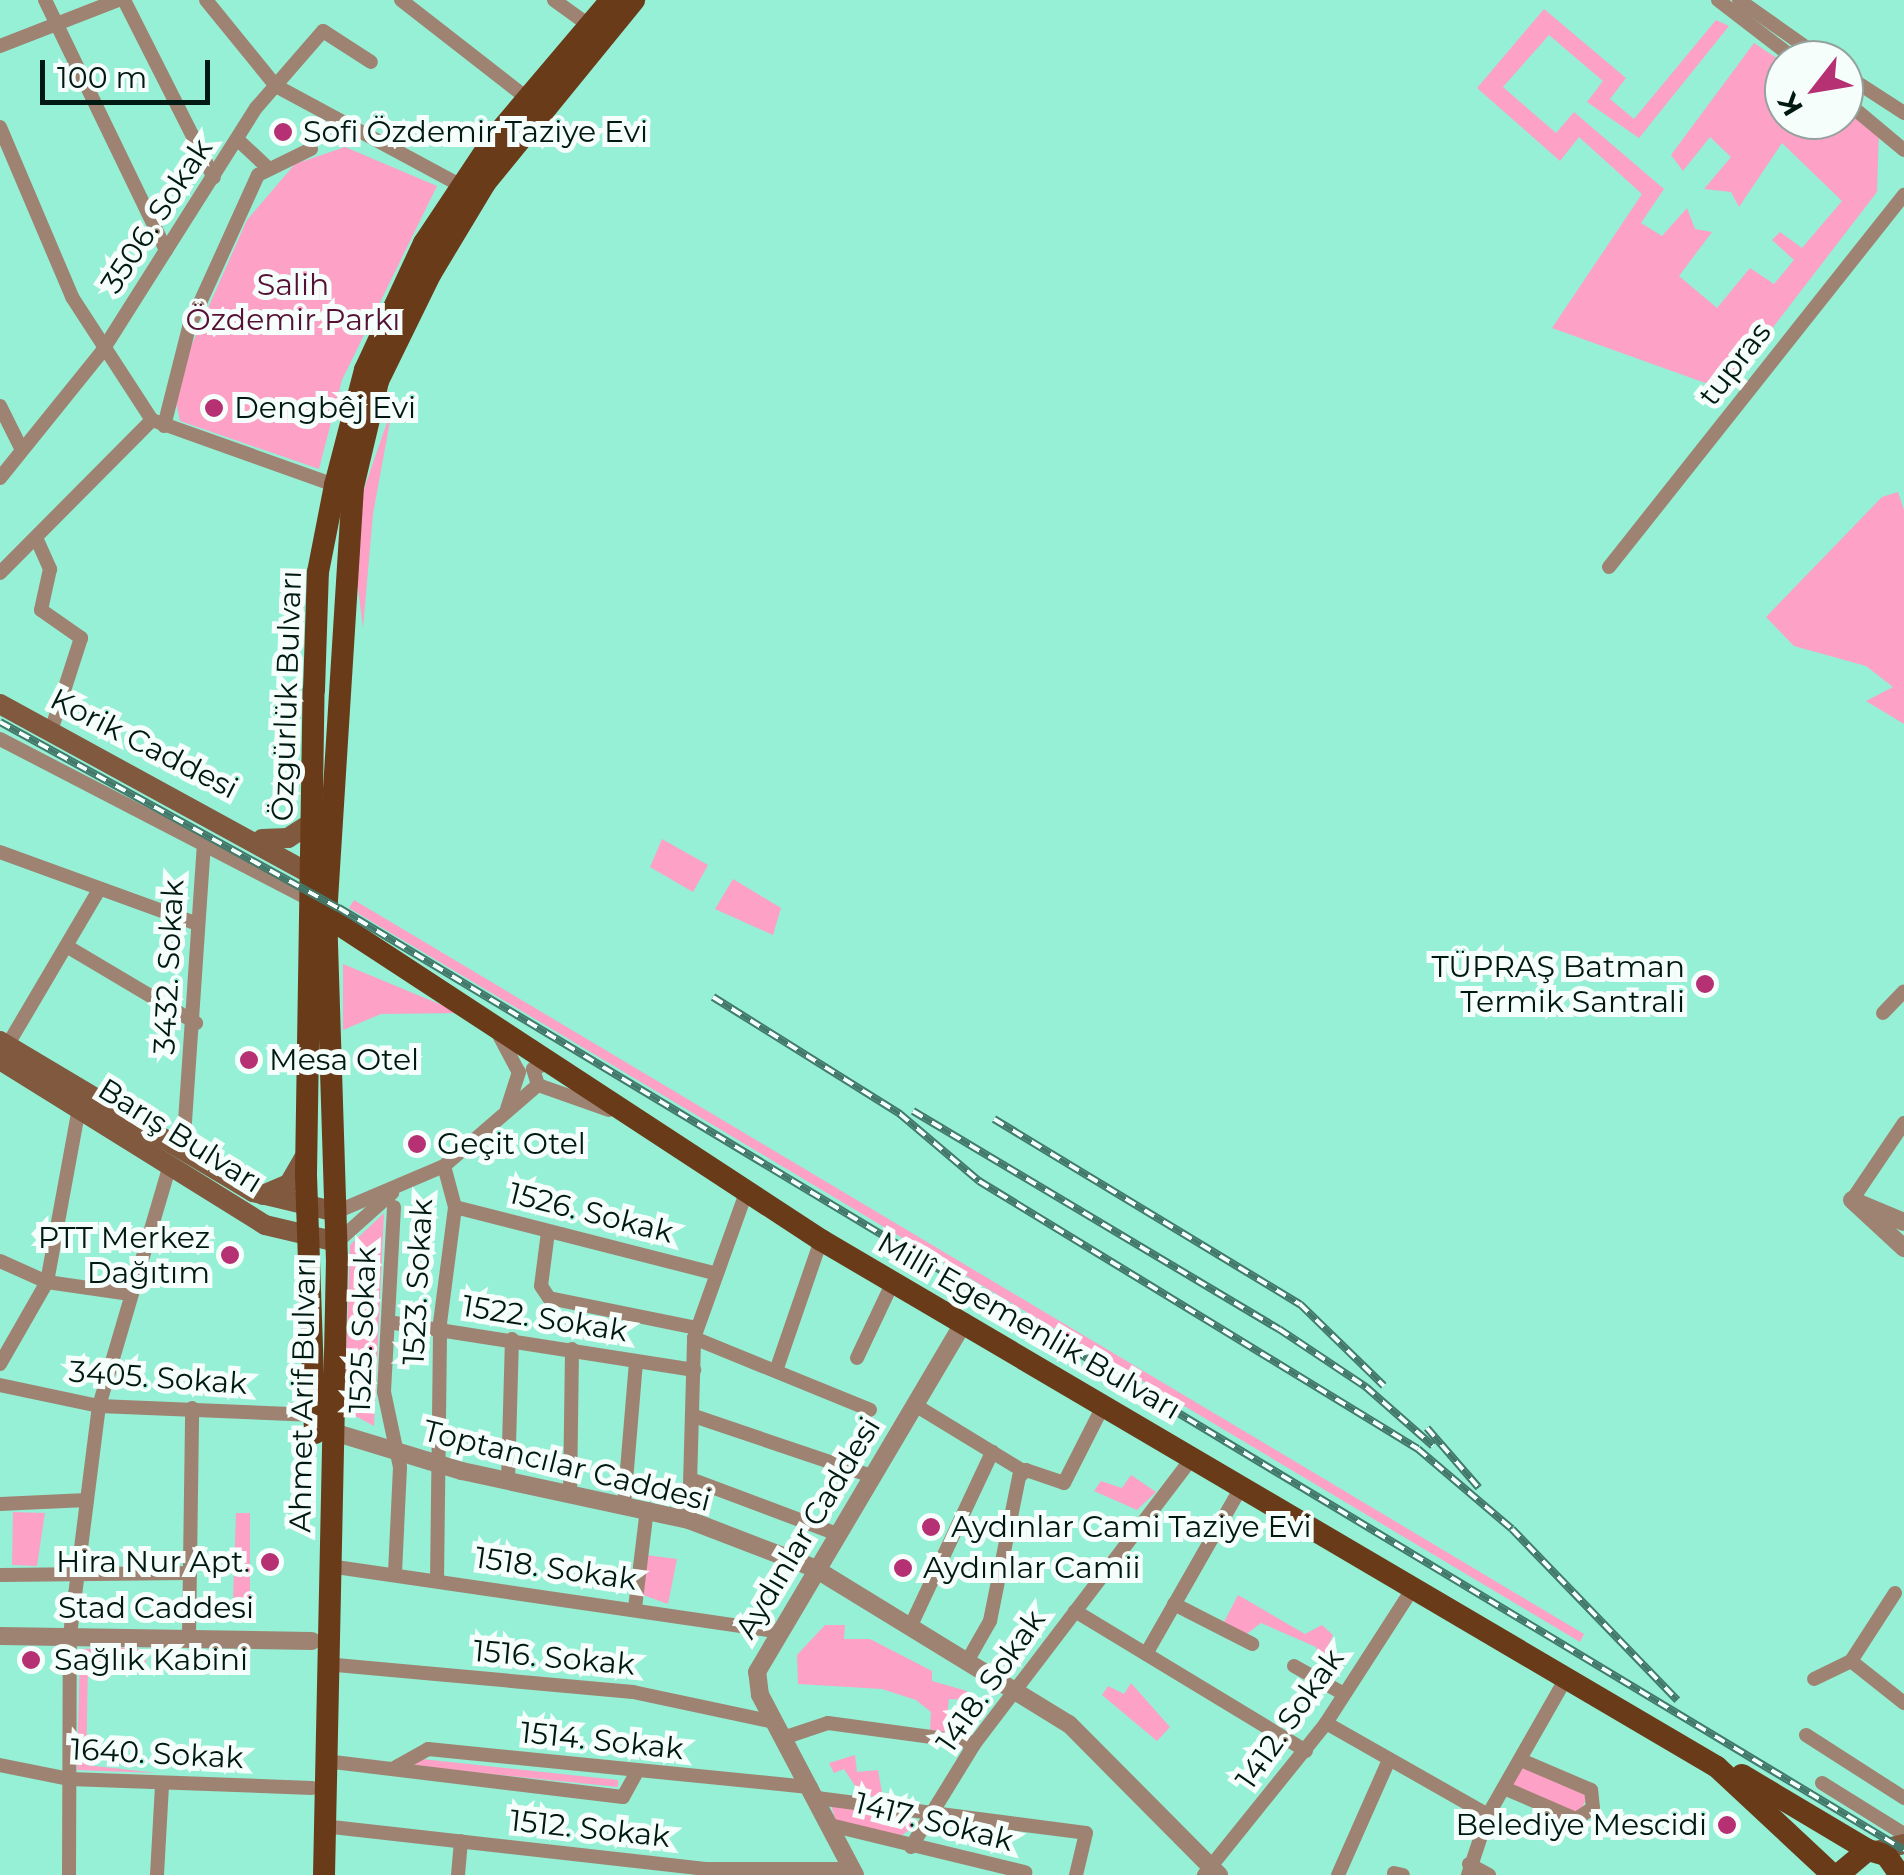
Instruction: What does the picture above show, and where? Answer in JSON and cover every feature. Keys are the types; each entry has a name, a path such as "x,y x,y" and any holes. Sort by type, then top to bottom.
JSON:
{"main road":[{"name":"Özgürlük Bulvarı","path":"318,908 311,874 316,636 334,484 371,356 460,185 611,0"},
{"name":"Özgürlük Bulvarı","path":"312,937 318,908 353,487 400,329 485,183 634,0"},
{"path":"316,636 342,640"},
{"name":"Korik Caddesi","path":"0,704 260,839 311,874"},
{"path":"260,839 288,838 314,821"},
{"name":"Millî Egemenlik Bulvarı","path":"318,908 373,953 821,1240 1717,1767"},
{"name":"Ahmet Arif Bulvarı","path":"312,1875 312,1641 336,1242 327,957 318,908"},
{"name":"Ahmet Arif Bulvarı","path":"312,937 307,1153 310,1272 323,1423 328,1566 324,1875"},
{"path":"311,975 327,957 373,953"},
{"name":"Barış Bulvarı","path":"2,1056 79,1108 176,1157 264,1194 336,1212"},
{"name":"Barış Bulvarı","path":"2,1056 176,1157 266,1225 310,1239 336,1242"},
{"path":"264,1194 289,1184 307,1153"},
{"path":"266,1225 310,1272"},
{"path":"1717,1767 1872,1851 1900,1875"},
{"path":"1717,1767 1836,1875 1872,1851 1904,1844"},
{"path":"1802,1841 1827,1846 1822,1824"},
{"path":"1802,1841 1814,1875"}],"street":[{"path":"44,0 63,27 166,250"},
{"path":"0,46 63,27 121,0 214,178"},
{"path":"206,0 276,86 460,185"},
{"path":"401,0 528,99"},
{"path":"554,0 590,26"},
{"path":"1718,0 1770,40"},
{"path":"1738,0 1795,40"},
{"name":"3506. Sokak","path":"0,478 102,352 238,140 276,86 325,29 372,62"},
{"path":"1864,87 1904,113"},
{"path":"1864,117 1904,150"},
{"path":"0,127 102,352 158,423 334,484"},
{"path":"238,140 267,167"},
{"path":"0,573 38,542 158,423 189,327 267,167 311,149"},
{"name":"tupras","path":"1609,566 1904,195"},
{"path":"0,406 21,448"},
{"path":"38,542 50,569 41,610 82,638 51,731"},
{"path":"0,739 318,908"},
{"name":"3432. Sokak","path":"69,1875 70,1635 99,1406 130,1294 176,1157 196,1023 195,923 204,846"},
{"path":"2,857 195,923"},
{"path":"2,1056 99,890"},
{"path":"68,947 196,1023"},
{"path":"1883,1013 1904,991"},
{"path":"497,1032 519,1072 504,1113"},
{"path":"548,1063 532,1069 538,1085 633,1120"},
{"path":"336,1212 444,1166 538,1085"},
{"path":"0,1364 46,1282 79,1108"},
{"path":"1852,1200 1904,1123"},
{"name":"1523. Sokak","path":"436,1581 443,1458 440,1330 455,1207 444,1166"},
{"path":"336,1242 395,1188"},
{"path":"688,1520 696,1481 695,1333 746,1193"},
{"path":"1852,1200 1904,1222"},
{"path":"1852,1200 1904,1248"},
{"name":"1525. Sokak","path":"394,1206 388,1322 390,1450 400,1467 395,1573"},
{"name":"1526. Sokak","path":"455,1207 714,1273"},
{"path":"548,1232 540,1286 549,1298 695,1333 778,1365 870,1410"},
{"path":"778,1365 821,1240"},
{"path":"0,1262 46,1282 130,1294"},
{"path":"857,1358 894,1282"},
{"name":"1522. Sokak","path":"388,1322 694,1370"},
{"name":"Aydınlar Caddesi","path":"854,1872 756,1680 776,1631 964,1322"},
{"path":"508,1481 512,1339"},
{"path":"570,1494 572,1349"},
{"path":"624,1505 636,1361"},
{"name":"3405. Sokak","path":"0,1385 99,1406 192,1408 323,1423"},
{"path":"915,1405 1022,1471 1064,1483 1104,1404"},
{"path":"189,1636 192,1408"},
{"path":"694,1416 871,1476"},
{"name":"Toptancılar Caddesi","path":"323,1423 390,1450 443,1458 508,1481 688,1520 814,1568 913,1622 1069,1724 1213,1873"},
{"path":"913,1622 992,1452"},
{"name":"1418. Sokak","path":"911,1847 935,1814 974,1743 1194,1456"},
{"path":"969,1658 990,1621 1022,1471"},
{"path":"696,1481 834,1533"},
{"path":"1146,1654 1242,1486"},
{"path":"0,1504 87,1500"},
{"path":"635,1608 647,1509"},
{"name":"1518. Sokak","path":"328,1566 776,1631"},
{"path":"0,1576 190,1573"},
{"name":"1412. Sokak","path":"1213,1873 1326,1723 1412,1588"},
{"path":"1814,1679 1850,1660 1895,1593"},
{"path":"1174,1604 1252,1644"},
{"path":"1075,1611 1306,1751"},
{"name":"Stad Caddesi","path":"0,1636 189,1636 312,1641"},
{"path":"1850,1660 1904,1703"},
{"name":"1516. Sokak","path":"325,1664 633,1692 779,1730"},
{"path":"1294,1666 1344,1694"},
{"path":"1489,1875 1468,1869 1488,1815 1566,1678"},
{"path":"779,1730 828,1723 974,1743"},
{"path":"1326,1723 1488,1815"},
{"path":"1806,1734 1904,1798"},
{"name":"1514. Sokak","path":"394,1768 428,1750 635,1776 814,1792 935,1814 1086,1833 1076,1875"},
{"path":"1338,1875 1389,1760"},
{"path":"1504,1788 1576,1820 1593,1808 1592,1790 1521,1760"},
{"path":"324,1761 394,1768 442,1782 623,1797 635,1776"},
{"name":"1640. Sokak","path":"0,1766 68,1779 312,1788"},
{"path":"1822,1782 1904,1834"},
{"path":"157,1875 162,1785"},
{"name":"1417. Sokak","path":"830,1825 1025,1872"},
{"name":"1512. Sokak","path":"323,1826 647,1869 854,1872"},
{"path":"458,1875 461,1842"}],"green space":[{"path":"1544,9 1626,78 1610,99 1634,119 1716,20 1729,26 1639,138 1587,102 1603,81 1549,35 1503,87 1556,133 1574,112 1664,189 1641,223 1662,236 1687,208 1695,229 1712,232 1679,276 1717,308 1750,268 1774,284 1794,260 1772,240 1780,232 1802,248 1842,201 1782,143 1739,207 1731,192 1704,189 1731,157 1710,137 1683,171 1671,155 1754,43 1764,50 1764,140 1864,140 1864,118 1879,128 1877,192 1741,369 1711,385 1552,328 1642,194 1579,137 1560,161 1477,88"},
{"name":"Salih Özdemir Parkı","path":"345,147 437,186 342,380 319,469 180,421 176,402 185,360 247,220 295,164"},
{"path":"393,405 373,514 363,628 355,565 364,489"},
{"path":"1898,492 1904,510 1904,724 1866,701 1893,687 1866,666 1794,646 1766,617 1882,497"},
{"path":"662,839 708,865 693,892 650,867"},
{"path":"733,879 781,908 773,935 715,909"},
{"path":"354,900 1584,1634 1580,1642 349,908"},
{"path":"343,964 461,1013 381,1014 343,1030"},
{"path":"384,1213 374,1426 344,1410 350,1245"},
{"path":"1131,1475 1156,1492 1137,1510 1094,1491 1101,1481 1122,1488"},
{"path":"13,1512 45,1513 37,1566 12,1565"},
{"path":"236,1513 250,1513 250,1598 233,1598"},
{"path":"646,1555 677,1559 668,1604 640,1594"},
{"path":"1238,1595 1305,1634 1322,1625 1333,1635 1321,1663 1316,1647 1261,1623 1244,1636 1224,1622"},
{"path":"825,1625 845,1625 844,1639 870,1639 932,1671 932,1681 967,1691 965,1700 949,1699 945,1732 930,1730 931,1712 916,1700 882,1689 798,1684 797,1655"},
{"path":"135,1647 147,1654 145,1669 88,1668 86,1765 157,1773 77,1770 80,1649"},
{"path":"1131,1683 1170,1727 1157,1741 1102,1695 1108,1686 1124,1694"},
{"path":"855,1755 857,1772 878,1770 883,1798 861,1795 844,1769 834,1773 829,1763"},
{"path":"422,1759 618,1780 618,1787 413,1766"},
{"path":"1521,1767 1588,1796 1579,1813 1512,1787"},
{"path":"831,1805 909,1811 912,1828 901,1836 837,1825"}],"railway":[{"path":"0,722 339,908 1904,1850"},
{"path":"713,997 900,1114 979,1181 1418,1449 1512,1529 1677,1700"},
{"path":"913,1111 1279,1329 1366,1387 1433,1446"},
{"path":"994,1119 1300,1304 1384,1386"},
{"path":"1427,1428 1479,1488"}],"place":[{"name":"Sofi Özdemir Taziye Evi","path":"283,132"},
{"name":"Dengbêj Evi","path":"214,408"},
{"name":"TÜPRAŞ Batman Termik Santrali","path":"1705,984"},
{"name":"Mesa Otel","path":"249,1060"},
{"name":"Geçit Otel","path":"417,1144"},
{"name":"PTT Merkez Dağıtım","path":"230,1255"},
{"name":"Aydınlar Cami Taziye Evi","path":"931,1527"},
{"name":"Hira Nur Apt.","path":"270,1562"},
{"name":"Aydınlar Camii","path":"903,1568"},
{"name":"Sağlık Kabini","path":"31,1660"},
{"name":"Belediye Mescidi","path":"1727,1825"}]}
